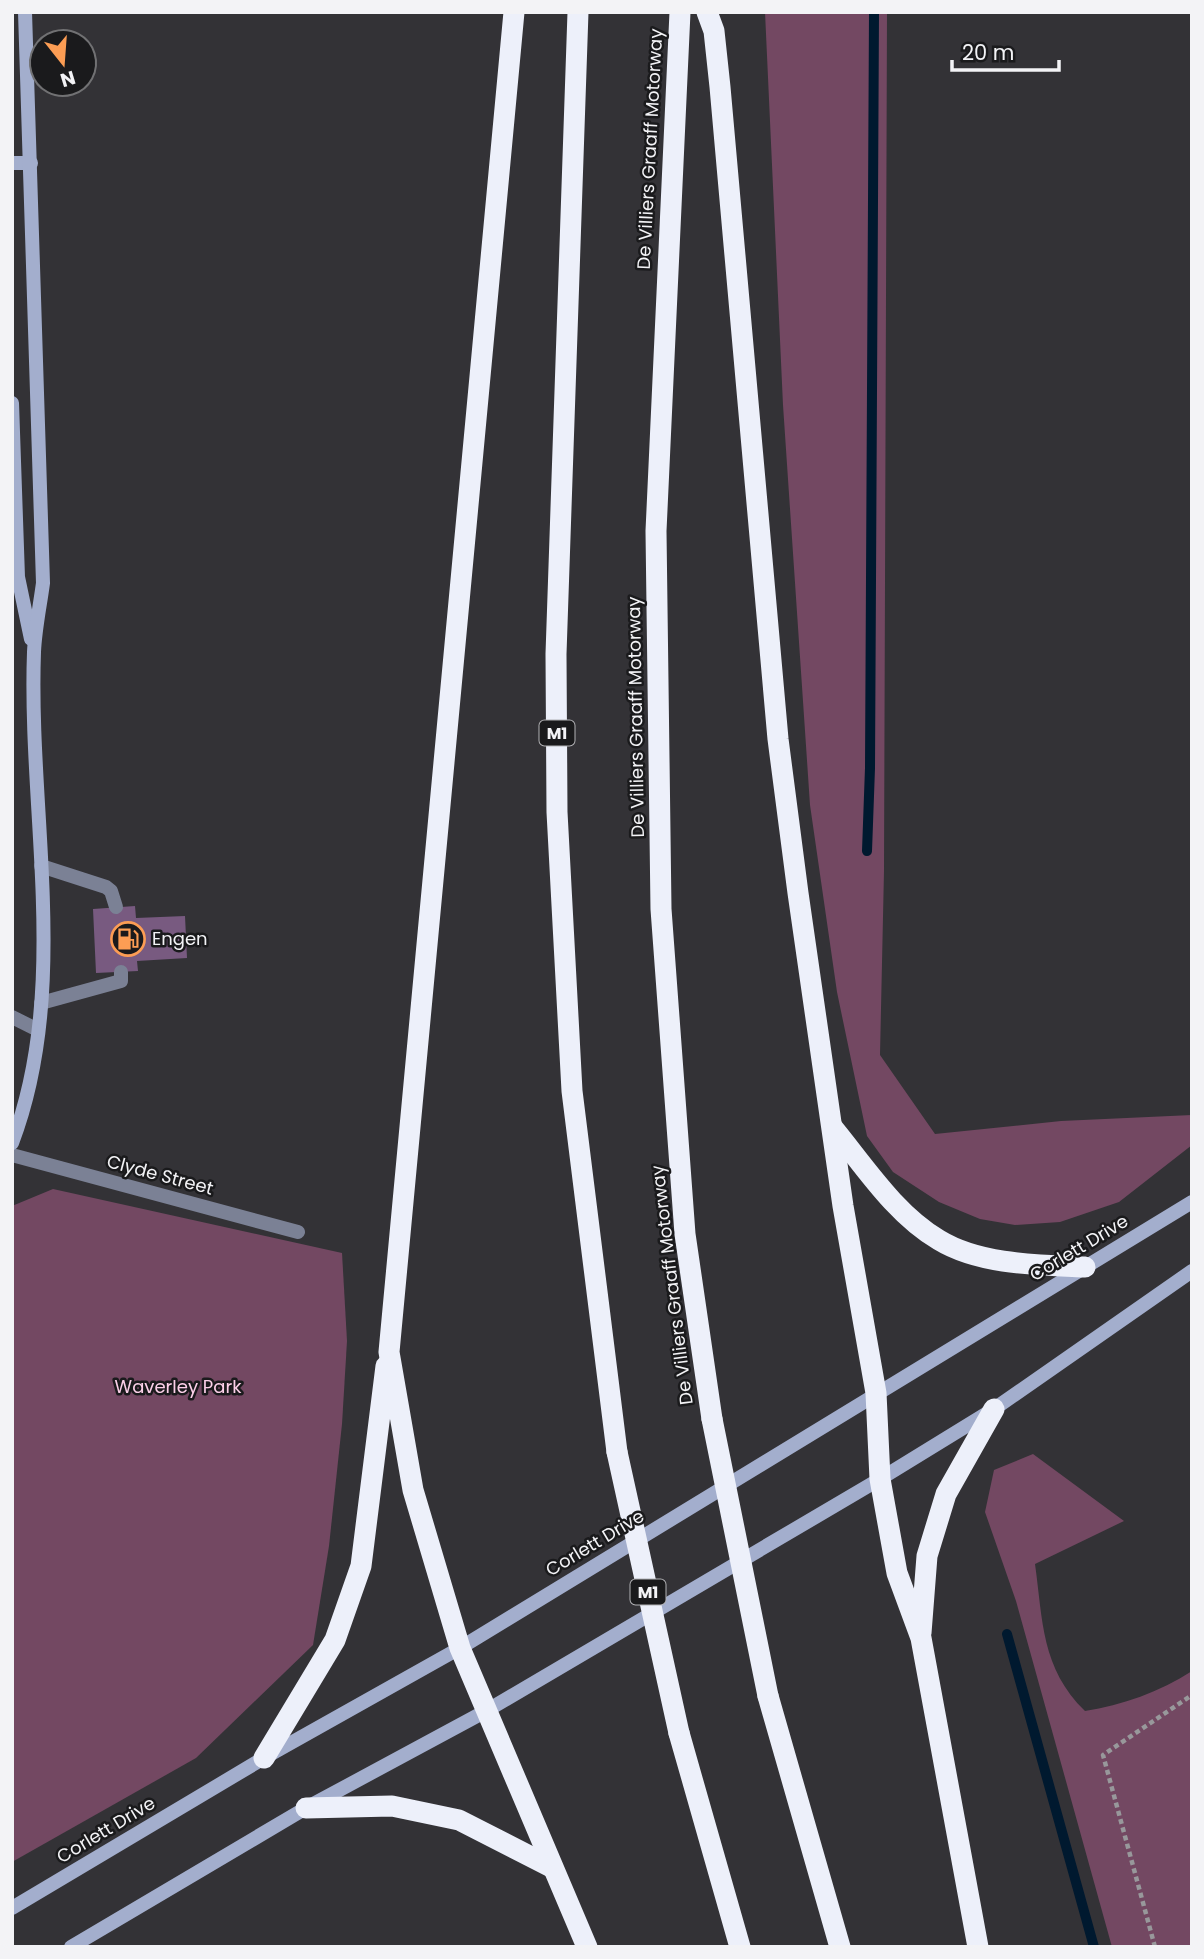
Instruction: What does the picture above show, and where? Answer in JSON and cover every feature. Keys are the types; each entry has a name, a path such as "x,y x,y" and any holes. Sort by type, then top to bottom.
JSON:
{"highway":[{"path":"264,1758 335,1640 361,1566 375,1468 380,1402 389,1352 514,12"},
{"name":"M1","path":"578,12 556,654 557,812 572,1091 617,1452 679,1732 740,1947"},
{"name":"De Villiers Graaff Motorway","path":"681,12 665,285 656,531 661,909 685,1234 712,1419 768,1696 841,1947"},
{"path":"707,12 714,31 720,87 778,739 833,1128 876,1394 880,1479 897,1573 921,1638 978,1947"},
{"path":"833,1128 912,1220 940,1241 1003,1260 1085,1267"},
{"path":"389,1352 413,1490 460,1648 587,1947"},
{"path":"921,1638 927,1556 946,1494 994,1409"},
{"path":"306,1808 392,1806 458,1820 551,1867"}],"main road":[{"path":"12,1143 28,1095 41,1003 41,866 34,651 43,583 25,12"},
{"path":"12,163 31,163"},
{"path":"12,403 18,577 34,651"},
{"name":"Corlett Drive","path":"12,1908 264,1758 460,1648 1192,1202"},
{"path":"71,1947 306,1808 486,1711 880,1479 994,1409 1192,1271"}],"street":[{"path":"41,866 106,887 111,891 116,907"},
{"path":"41,1003 121,981 121,972"},
{"path":"12,1017 38,1030"},
{"name":"Clyde Street","path":"12,1156 298,1232"}],"path":[{"path":"1155,1947 1103,1755 1192,1695"}],"green space":[{"path":"765,12 887,12 884,871 880,1055 935,1134 1061,1121 1192,1115 1192,1145 1119,1202 1060,1222 1015,1225 980,1219 939,1202 893,1172 867,1136 837,992 810,805 783,405"},
{"name":"Waverley Park","path":"53,1189 342,1253 347,1341 342,1424 329,1546 313,1645 196,1758 12,1862 12,1206"},
{"path":"1033,1454 1124,1521 1035,1564 1046,1643 1060,1678 1071,1695 1085,1711 1154,1691 1192,1671 1192,1947 1112,1947 1016,1601 985,1512 994,1470"}],"building":[{"path":"135,906 136,918 185,916 187,958 137,961 138,971 96,973 93,909"}],"waterway":[{"path":"867,851 870,768 874,12"},
{"path":"1007,1634 1094,1947"}],"place":[{"name":"Engen","path":"128,939"}]}
